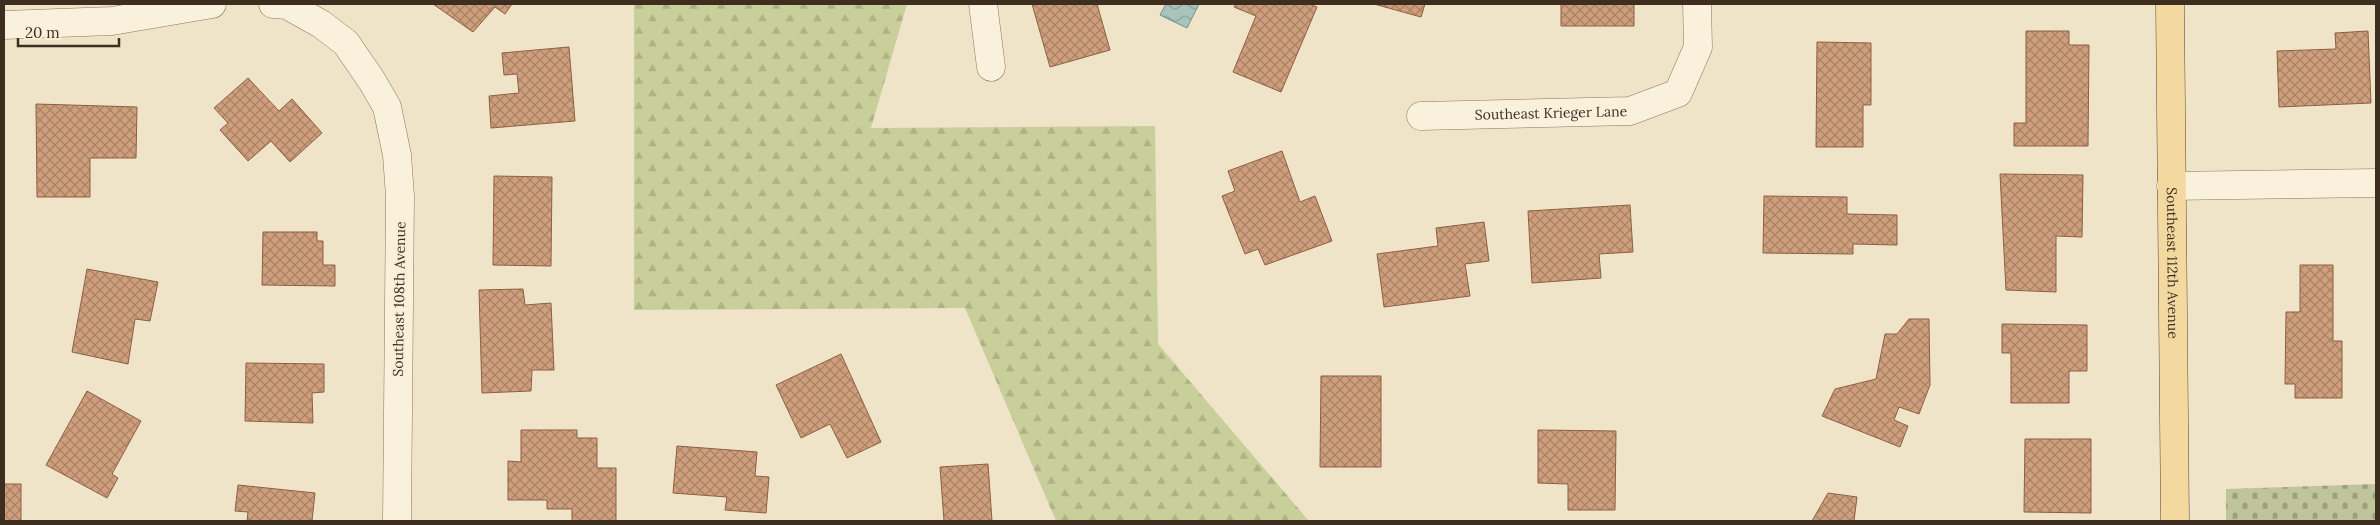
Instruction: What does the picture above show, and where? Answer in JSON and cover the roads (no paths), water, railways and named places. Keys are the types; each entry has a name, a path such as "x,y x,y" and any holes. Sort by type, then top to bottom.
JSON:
{"main road":[{"name":"Southeast 112th Avenue","path":"2170,4 2175,521"}],"street":[{"path":"4,25 112,21 212,4"},
{"name":"Southeast 108th Avenue","path":"273,4 287,6 322,24 346,43 387,107 398,155 400,196 397,521"},
{"path":"983,4 991,67"},
{"name":"Southeast Krieger Lane","path":"1421,116 1630,111 1678,93 1698,47 1697,4"},
{"path":"2171,186 2376,184"}],"water":[{"path":"1166,4 1199,4 1187,28 1160,15"}]}
